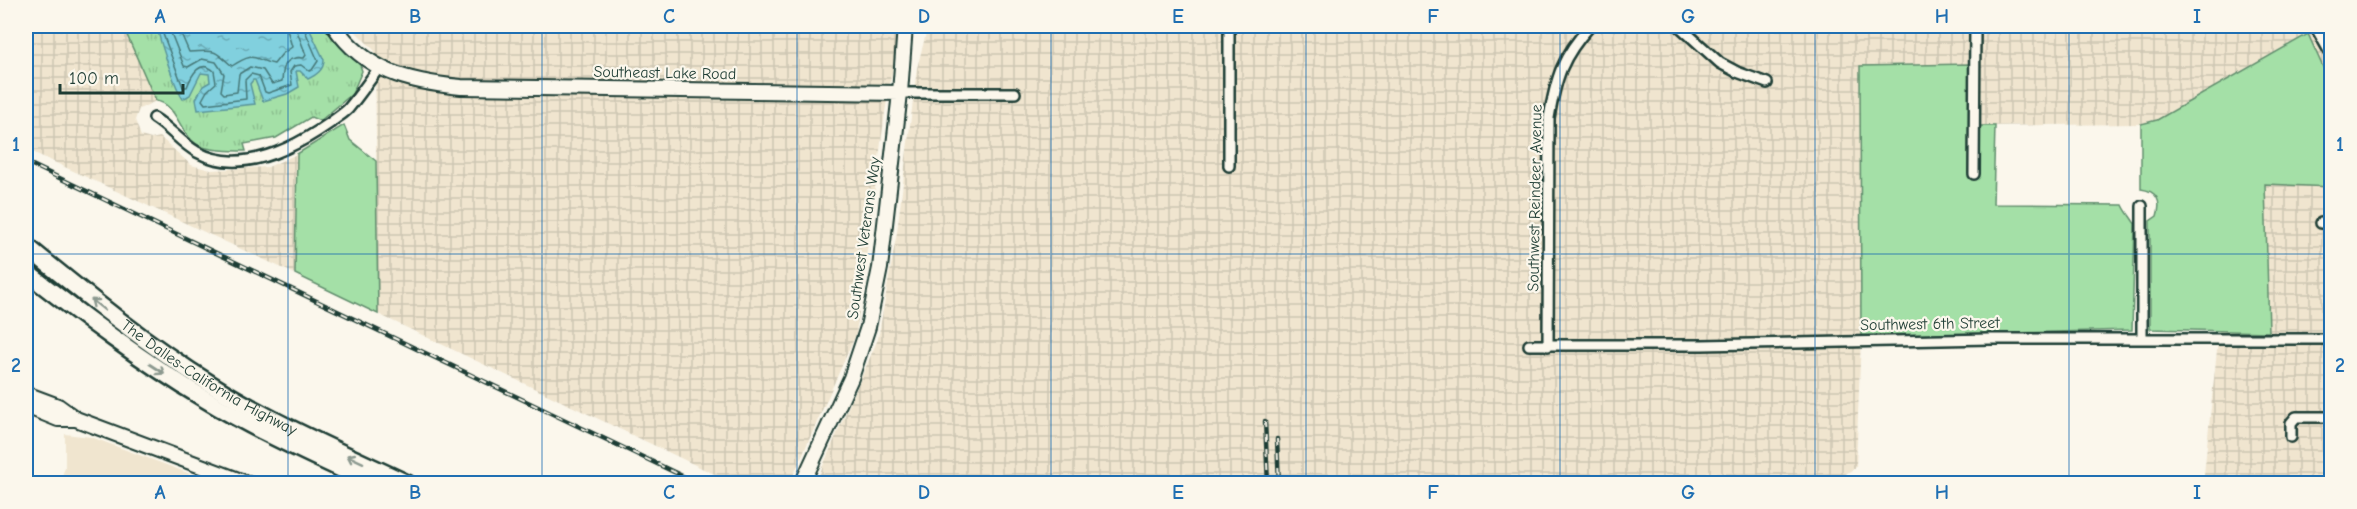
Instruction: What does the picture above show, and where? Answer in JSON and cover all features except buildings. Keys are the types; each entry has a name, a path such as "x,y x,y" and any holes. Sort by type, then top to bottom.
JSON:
{"highway":[{"name":"The Dalles-California Highway","path":"26,246 108,313 214,386 269,417 408,483"},
{"name":"The Dalles-California Highway","path":"26,272 97,327 206,400 373,483"}],"main road":[{"name":"Southeast Lake Road","path":"334,26 359,53 379,68 404,78 430,84 461,87 900,93"},
{"name":"Southwest Veterans Way","path":"802,483 851,378 868,327 880,268 900,93 905,26"},
{"path":"26,394 58,406 76,419 249,483"},
{"path":"26,406 58,419 76,419"}],"street":[{"path":"1229,26 1229,166"},
{"name":"Southwest Reindeer Avenue","path":"1548,345 1548,118 1553,90 1561,67 1572,45 1590,26"},
{"path":"1679,26 1720,63 1737,72 1767,82"},
{"path":"1974,174 1975,26"},
{"path":"2315,26 2331,56"},
{"path":"154,118 169,127 197,152 220,160 246,160 294,146 320,129 347,110 379,68"},
{"name":"Southeast Lake Road","path":"900,93 1015,93"},
{"path":"2142,206 2142,338"},
{"name":"Southwest 6th Street","path":"1529,345 2142,338 2331,339"},
{"path":"2291,437 2292,423 2296,417 2331,417"}],"shaded area":[{"path":"26,26 123,26 156,101 139,109 135,120 141,136 151,139 160,137 191,165 211,170 268,167 297,154 295,274 26,149"},
{"path":"350,26 902,26 885,112 856,334 790,483 733,483 378,314 375,51"},
{"path":"928,26 2331,26 2331,85 2307,34 2157,120 2141,124 1970,126 1969,120 1860,66 1861,337 1856,467 1833,483 815,484 878,339 897,232 917,68"},
{"path":"2265,184 2331,187 2331,483 2203,484 2219,331 2269,332"},
{"path":"65,434 91,437 215,483 26,483 26,480 61,478 65,468"}],"green space":[{"path":"123,26 324,26 336,42 360,65 362,71 352,94 320,121 311,117 276,138 244,144 246,151 213,149 195,143 170,108 156,101"},
{"path":"2308,34 2331,85 2331,187 2265,184 2269,332 2150,329 2150,221 2157,216 2159,206 2154,194 2141,189 2141,124 2157,120"},
{"path":"1970,64 1970,126 1995,126 1993,204 2123,205 2135,224 2132,330 1861,337 1860,66"},
{"path":"344,125 350,140 376,161 378,314 295,274 297,154"}],"water":[{"path":"157,26 308,26 324,64 319,72 308,79 300,71 296,71 299,87 287,94 263,101 255,80 253,80 250,84 255,104 198,110 196,99 203,86 210,82 209,74 201,73 190,95 183,99 168,63"}],"railway":[{"path":"26,162 699,484"},
{"path":"1265,421 1268,484"},
{"path":"1277,439 1279,484"}]}
